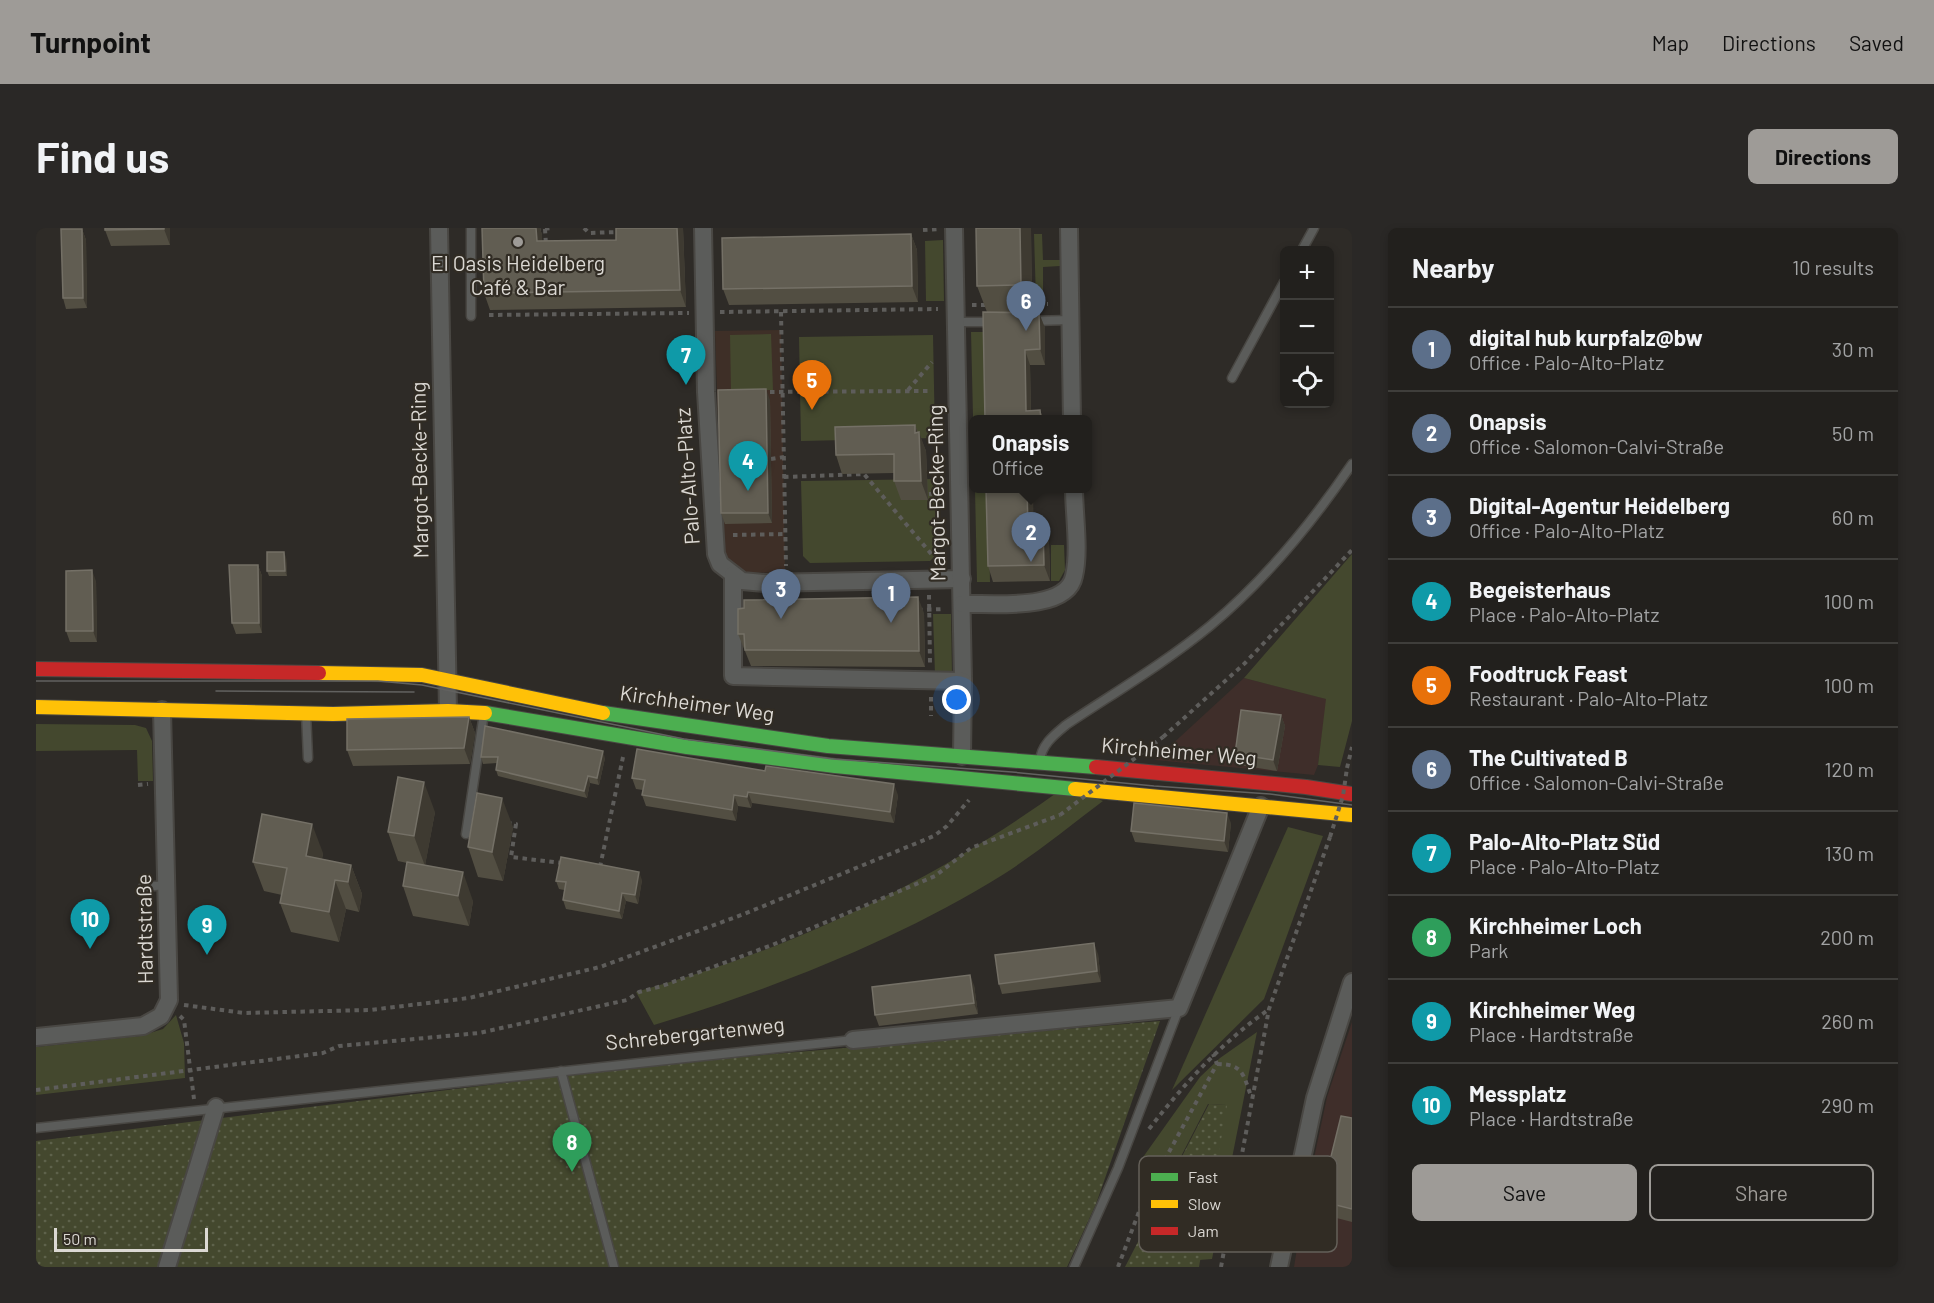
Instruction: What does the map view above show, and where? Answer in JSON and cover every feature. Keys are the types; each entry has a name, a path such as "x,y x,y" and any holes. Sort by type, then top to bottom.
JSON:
{"street":[{"name":"Margot-Becke-Ring","path":"439,228 448,711"},
{"name":"Palo-Alto-Platz","path":"703,228 713,536 720,564 733,575"},
{"name":"Margot-Becke-Ring","path":"954,228 962,579 962,756"},
{"path":"1069,228 1072,415"},
{"path":"962,607 1045,601 1064,594 1074,578 1074,493"},
{"path":"733,575 742,582 962,579"},
{"path":"733,575 733,676 963,681"},
{"name":"Kirchheimer Weg","path":"36,669 381,672 422,675 590,711 828,746 1040,762 1306,787 1352,795"},
{"name":"Kirchheimer Weg","path":"36,707 306,713 448,711 484,713 687,747 835,766 983,778 1352,815"},
{"name":"Hardtstraße","path":"36,1037 143,1026 161,1016 169,1000 162,710"},
{"path":"1179,1008 1261,806"},
{"path":"1303,1156 1315,1098 1352,982"},
{"name":"Schrebergartenweg","path":"853,1040 1179,1008"},
{"path":"167,1267 216,1107"},
{"path":"1279,1267 1282,1252"}],"lane":[{"path":"471,228 471,316"},
{"path":"1304,246 1314,228"},
{"path":"1232,378 1280,289"},
{"path":"956,312 998,322"},
{"path":"1019,321 1070,312"},
{"path":"1040,762 1040,753 1050,739 1066,725 1186,644 1234,604 1296,540 1352,464"},
{"path":"306,713 308,758"},
{"path":"466,834 484,713"},
{"path":"143,887 167,885"},
{"path":"1074,1267 1118,1168 1179,1008"},
{"name":"Schrebergartenweg","path":"36,1128 853,1040"},
{"path":"561,1071 614,1267"}],"path":[{"path":"528,230 551,228"},
{"path":"584,228 589,233 622,232"},
{"path":"545,229 546,255"},
{"path":"1024,304 1070,312"},
{"path":"489,315 956,312 990,305"},
{"path":"781,312 787,582"},
{"path":"908,391 932,362"},
{"path":"753,392 932,391"},
{"path":"771,459 784,457"},
{"path":"932,459 939,459"},
{"path":"784,477 864,474 935,560 962,579"},
{"path":"713,536 786,534"},
{"path":"36,1090 323,1053 339,1046 479,1033 548,1020 627,1000 639,992 662,986 772,945 935,876 971,848 1060,815 1163,737 1245,663 1352,550"},
{"path":"929,579 931,716"},
{"path":"910,610 962,607"},
{"path":"588,866 600,867 628,736"},
{"path":"1241,1156 1269,1009 1343,796 1352,747"},
{"path":"169,1000 191,1007 244,1013 370,1010 469,998 600,967 744,914 934,836 947,826 969,801 983,778"},
{"path":"469,816 516,824 511,857 566,863"},
{"path":"169,1000 184,1020 195,1111"},
{"path":"1146,1133 1180,1089 1213,1054 1269,1009"},
{"path":"1213,1054 1217,1064"},
{"path":"1217,1064 1232,1064 1243,1072 1252,1096"},
{"path":"1167,1156 1217,1064"},
{"path":"1118,1267 1139,1213"},
{"path":"1221,1267 1224,1252"}],"shaded area":[{"path":"781,330 785,572 749,573 723,561 715,331"},
{"path":"1244,678 1327,699 1318,765 1314,775 1155,760"},
{"path":"1352,1022 1352,1267 1294,1267 1296,1252 1337,1252 1337,1156 1314,1156 1327,1097"}],"green space":[{"path":"1034,234 1042,234 1043,260 1060,260 1060,266 1043,267 1043,300 1036,300"},
{"path":"943,240 944,301 926,301 925,241"},
{"path":"971,332 985,332 987,415 973,415"},
{"path":"771,334 773,390 731,390 730,335"},
{"path":"933,335 935,438 801,441 799,337"},
{"path":"936,479 937,554 930,561 810,563 803,556 801,481"},
{"path":"975,493 988,493 990,582 977,582"},
{"path":"1051,545 1064,545 1065,570 1059,581 1051,581"},
{"path":"1352,554 1352,721 1340,767 1318,765 1326,699 1244,678"},
{"path":"933,614 951,614 952,675 935,675"},
{"path":"36,724 135,725 146,728 152,741 153,781 138,781 137,750 36,751"},
{"path":"1066,786 1103,801 1004,874 921,921 789,979 654,1025 636,992 750,955 860,909 966,852"},
{"path":"1288,827 1323,836 1264,999 1172,1090"},
{"path":"176,1015 184,1043 185,1078 36,1095 36,1047 140,1036 163,1029"},
{"path":"1160,1021 1096,1204 1067,1267 36,1267 36,1141 658,1064"},
{"path":"1257,1032 1232,1156 1217,1156 1226,1105 1208,1104 1181,1156 1144,1156 1200,1077 1220,1058"},
{"path":"1209,1104 1227,1105 1218,1156 1182,1156"},
{"path":"1139,1240 1139,1252 1202,1252 1199,1267 1125,1267"},
{"path":"1200,1252 1213,1252 1212,1259 1199,1260"}],"building":[{"path":"105,228 164,228 164,229 105,230"},
{"path":"482,228 536,228 537,241 616,240 616,228 677,228 680,290 484,293"},
{"path":"976,228 1020,228 1021,285 977,286"},
{"path":"61,229 82,229 83,298 63,298"},
{"path":"911,234 912,286 723,289 722,238"},
{"path":"983,312 1039,313 1040,349 1025,350 1026,411 1040,410 1040,415 985,415"},
{"path":"766,389 768,513 721,513 718,390"},
{"path":"915,425 915,433 919,432 921,481 894,481 894,454 836,455 835,427"},
{"path":"986,493 1027,493 1028,527 1043,527 1044,565 988,566"},
{"path":"267,552 284,552 285,571 267,571"},
{"path":"229,565 258,565 259,623 232,623"},
{"path":"92,570 93,631 66,631 66,571"},
{"path":"918,597 919,651 745,650 744,634 738,634 738,609 744,608 744,600"},
{"path":"1241,710 1281,715 1273,760 1235,754"},
{"path":"469,717 464,748 347,750 347,719"},
{"path":"485,726 603,751 597,778 588,776 584,791 496,770 498,757 481,757"},
{"path":"637,749 765,771 766,766 894,784 890,812 748,792 747,797 734,795 732,810 642,795 645,780 632,778"},
{"path":"398,777 424,782 414,836 388,832"},
{"path":"477,793 502,798 492,852 468,847"},
{"path":"1134,803 1227,813 1224,841 1131,831"},
{"path":"262,814 312,824 306,856 351,865 348,882 335,880 329,912 280,903 287,868 253,862"},
{"path":"561,857 639,872 635,895 622,893 619,911 563,900 566,882 556,881"},
{"path":"407,862 463,872 458,896 403,886"},
{"path":"1094,943 1097,971 999,984 995,955"},
{"path":"970,975 974,1003 875,1015 872,987"},
{"path":"1341,1116 1352,1118 1352,1209 1337,1205 1337,1156 1331,1156"}],"tram line":[{"path":"36,681 378,681 422,685 684,739 833,759 1270,794 1352,805"},
{"path":"216,691 414,692"}],"traffic: fast":[{"path":"485,713 687,747 835,766 1075,789"},
{"path":"603,713 828,746 1096,767"}],"traffic: slow":[{"path":"319,673 422,675 603,713"},
{"path":"36,707 333,714 448,711 485,713"},
{"path":"1075,789 1352,815"}],"traffic: jam":[{"path":"36,669 319,673"},
{"path":"1096,767 1306,787 1352,794"}],"place":[{"name":"El Oasis Heidelberg Café & Bar","path":"518,242"},
{"name":"The Cultivated B","path":"1026,331"},
{"name":"Palo-Alto-Platz Süd","path":"686,385"},
{"name":"Foodtruck Feast","path":"812,410"},
{"name":"Begeisterhaus","path":"748,491"},
{"name":"Onapsis","path":"1031,562"},
{"name":"Digital-Agentur Heidelberg","path":"781,619"},
{"name":"digital hub kurpfalz@bw","path":"891,623"},
{"name":"Messplatz","path":"90,949"},
{"name":"Kirchheimer Weg","path":"207,955"},
{"name":"Kirchheimer Loch","path":"572,1172"}]}
